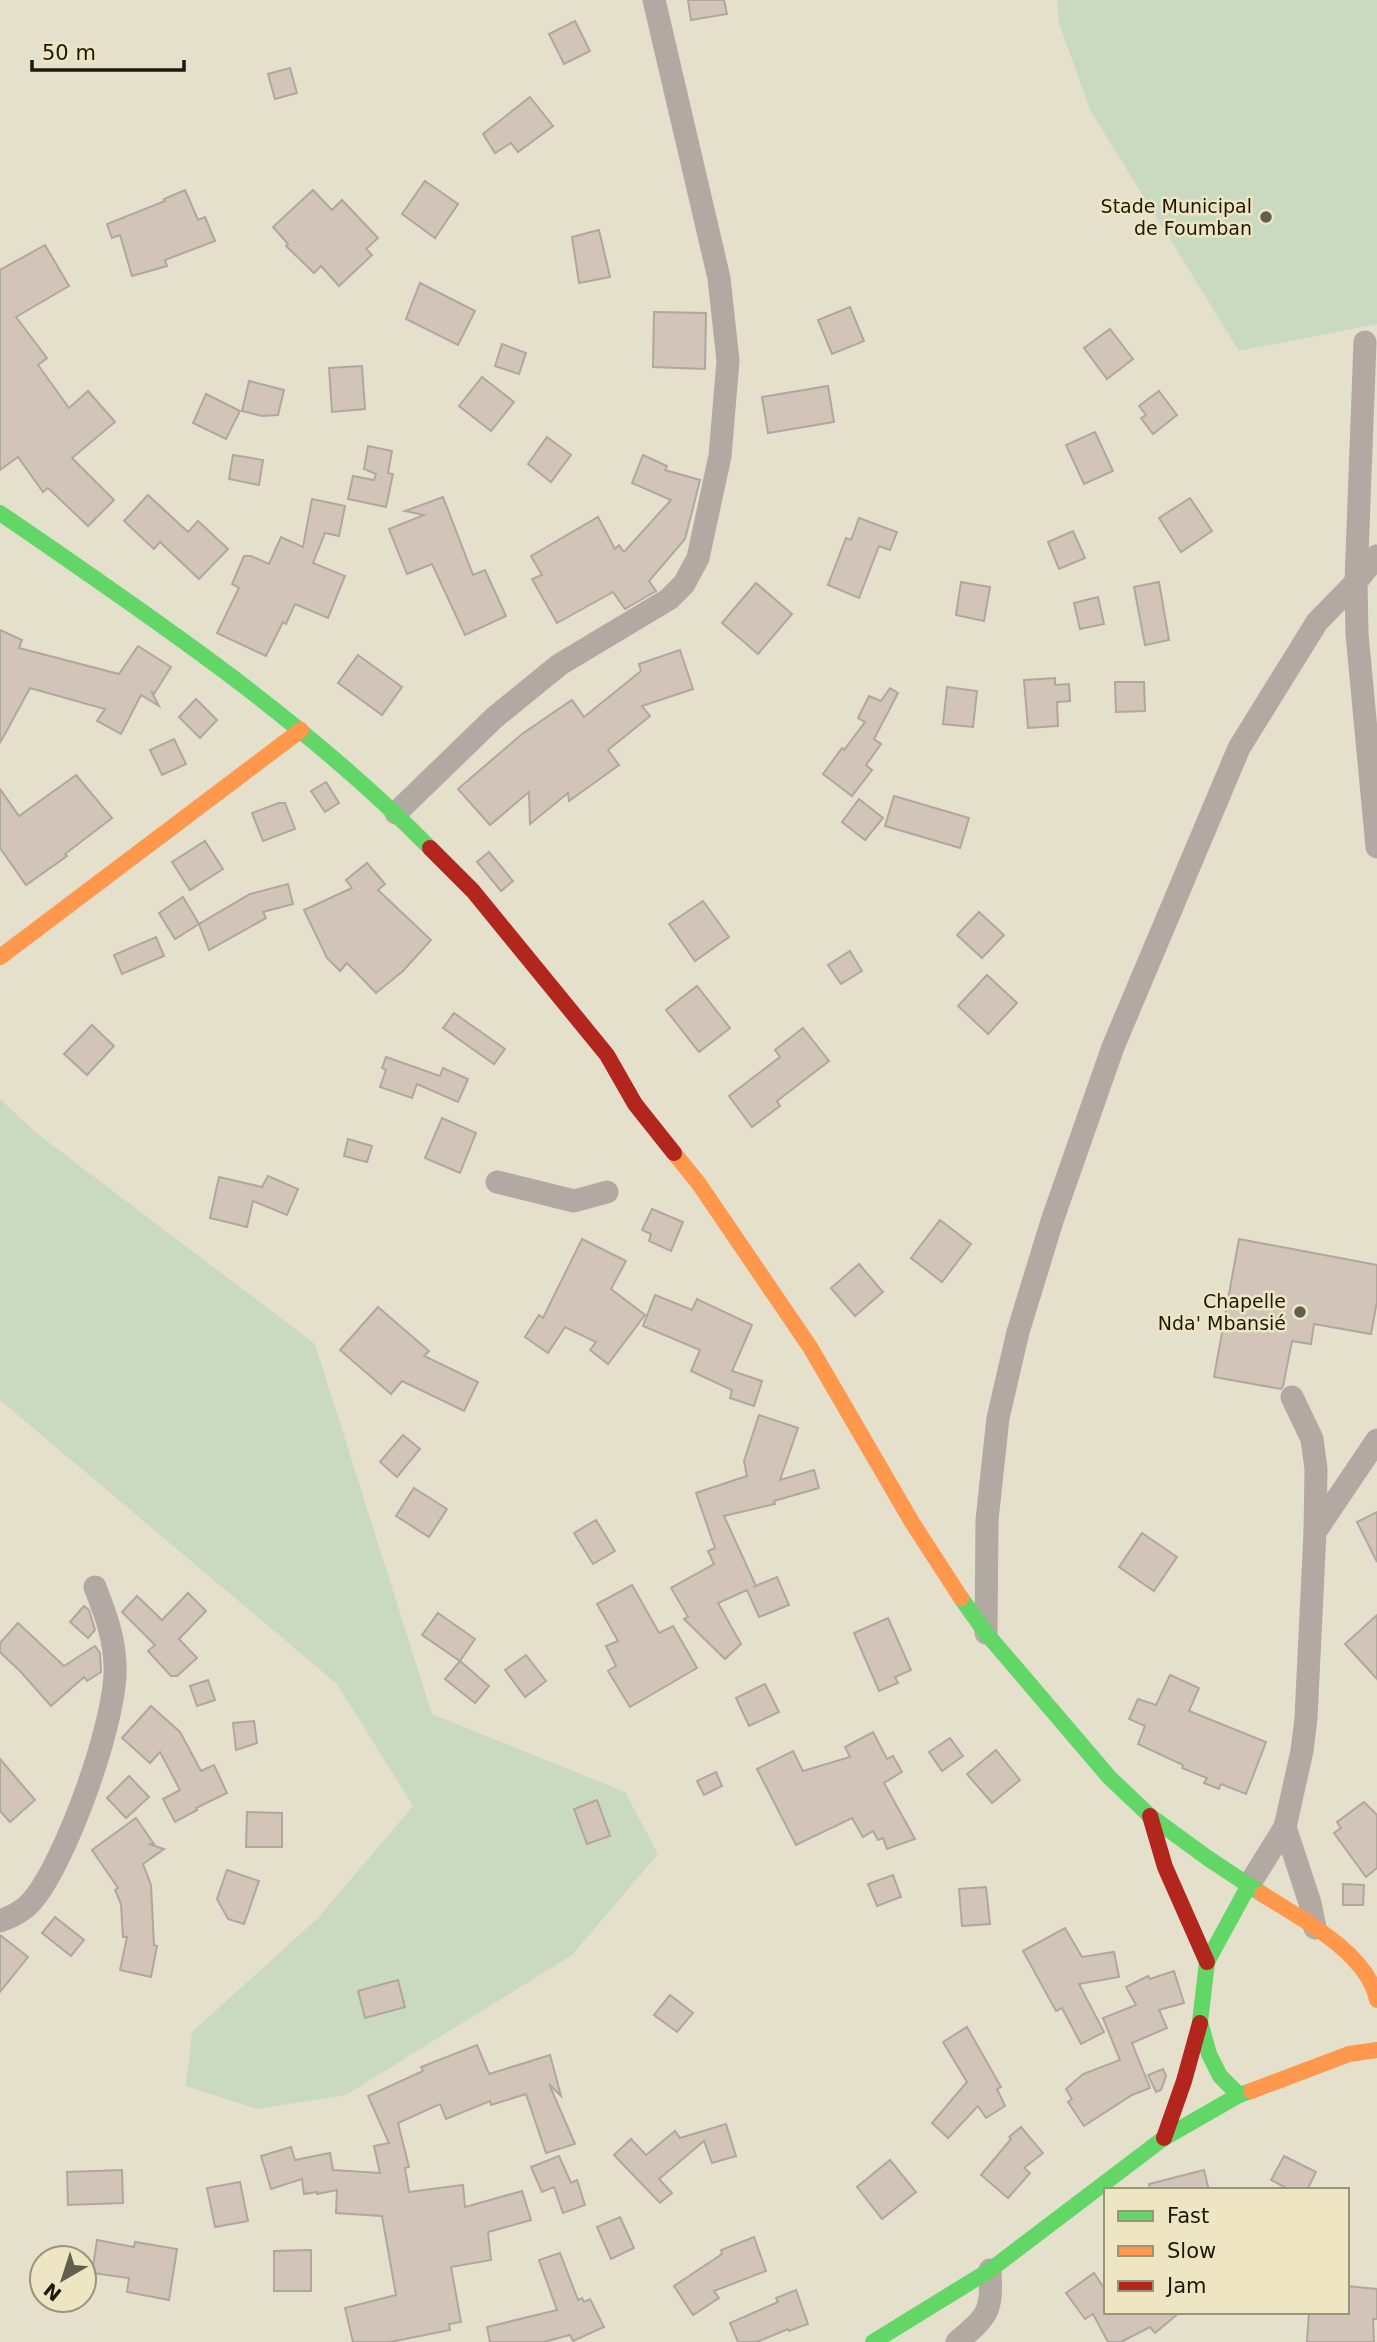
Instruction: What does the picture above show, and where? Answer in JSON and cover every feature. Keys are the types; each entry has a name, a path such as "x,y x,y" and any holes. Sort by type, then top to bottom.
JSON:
{"main road":[{"path":"0,513 153,618 301,730 396,813 473,891 607,1055 635,1104 699,1184 810,1347 913,1524 986,1633 1109,1777 1150,1816 1315,1928 1370,1972 1377,2000"},
{"path":"0,957 301,730"},
{"path":"1150,1816 1165,1867 1207,1962"},
{"path":"1164,2137 1184,2081 1200,2022 1207,1962 1249,1885"},
{"path":"1200,2022 1209,2054 1220,2076 1239,2095"},
{"path":"1349,2053 1365,2037"},
{"path":"873,2342 990,2270 1164,2137 1239,2095 1349,2053 1377,2050"}],"street":[{"path":"396,813 494,718 559,665 669,599 684,584 698,558 720,456 728,360 719,278 654,0"},
{"path":"1364,342 1356,582 1357,634 1377,847"},
{"path":"986,1633 987,1520 998,1418 1018,1332 1052,1221 1113,1046 1238,748 1317,622 1377,556"},
{"path":"497,1182 574,1201 607,1192"},
{"path":"1249,1885 1285,1827 1302,1751 1306,1718 1316,1469 1312,1439 1292,1397"},
{"path":"1315,1532 1377,1440"},
{"path":"0,1921 12,1917 32,1902 60,1855 92,1775 114,1692 116,1666 111,1626 95,1587"},
{"path":"1285,1827 1310,1903 1315,1928"},
{"path":"957,2342 982,2322 991,2299 990,2270"}],"green space":[{"name":"Stade Municipal de Foumban","path":"1057,0 1377,0 1377,324 1239,351 1090,110 1059,23"},
{"path":"0,1099 35,1132 315,1344 432,1714 625,1792 658,1854 572,1955 346,2095 257,2109 186,2086 192,2032 318,1918 413,1806 337,1684 0,1400"}],"building":[{"path":"688,0 724,0 727,14 691,20"},
{"path":"575,21 590,51 564,64 549,34"},
{"path":"290,68 297,93 275,99 268,74"},
{"path":"530,97 553,126 518,152 511,143 495,153 483,134"},
{"path":"425,181 458,204 435,238 402,214"},
{"path":"185,190 198,220 205,217 215,241 165,260 167,266 132,276 120,235 112,238 107,224"},
{"path":"313,190 332,210 342,200 378,238 366,249 372,255 339,286 321,266 314,273 286,246 288,244 273,227"},
{"path":"599,230 610,277 579,283 572,237"},
{"path":"45,245 69,286 16,317 47,358 38,365 69,408 88,391 115,422 72,458 114,500 88,526 48,488 43,492 18,457 0,470 0,270"},
{"path":"420,283 475,311 458,345 406,319"},
{"path":"850,307 864,341 832,354 818,320"},
{"path":"654,312 706,313 705,369 653,367"},
{"path":"1110,329 1133,359 1107,379 1084,348"},
{"path":"502,344 526,353 519,374 495,366"},
{"path":"362,366 365,409 332,412 329,368"},
{"path":"482,377 514,402 491,431 459,406"},
{"path":"249,381 284,390 278,415 262,416 242,411"},
{"path":"828,386 834,422 768,433 762,397"},
{"path":"1159,391 1177,415 1153,434 1141,418 1146,415 1139,406"},
{"path":"206,394 240,411 226,439 193,423"},
{"path":"1095,432 1113,471 1084,484 1066,445"},
{"path":"547,437 571,455 551,482 528,464"},
{"path":"368,446 392,451 388,473 393,474 386,507 348,499 353,476 374,480 376,474 364,469"},
{"path":"233,455 263,460 259,485 229,479"},
{"path":"643,455 667,466 665,470 700,480 685,539 649,581 656,591 625,609 613,592 557,623 532,579 542,575 531,556 598,517 615,549 619,545 624,552 671,500 632,483"},
{"path":"148,495 188,532 198,521 228,549 199,579 160,542 154,549 124,521"},
{"path":"443,497 473,575 485,570 506,616 465,635 432,564 407,574 389,529 424,515 405,511"},
{"path":"1190,498 1212,531 1181,552 1159,518"},
{"path":"312,499 345,506 339,536 325,533 313,563 345,576 328,618 295,604 266,656 217,633 239,588 232,584 244,556 251,556 269,564 281,537 303,547"},
{"path":"859,518 897,532 890,550 879,546 859,598 828,585 846,538 851,540"},
{"path":"1073,531 1085,558 1059,569 1048,542"},
{"path":"961,582 990,587 984,621 956,615"},
{"path":"1159,582 1169,640 1145,645 1134,587"},
{"path":"756,583 792,614 758,654 722,623"},
{"path":"1098,597 1104,624 1080,629 1074,603"},
{"path":"0,630 22,640 19,648 119,674 138,646 171,667 154,694 151,691 159,706 141,695 121,734 97,721 105,709 30,688 0,743"},
{"path":"680,650 693,689 642,706 650,716 608,750 619,765 569,801 568,793 530,824 529,792 490,825 458,789 522,734 572,700 584,717 641,671 639,664"},
{"path":"358,655 402,687 382,715 338,683"},
{"path":"1055,678 1055,685 1069,684 1070,701 1057,702 1058,726 1028,728 1024,680"},
{"path":"1115,682 1144,682 1145,711 1116,712"},
{"path":"947,687 977,691 973,727 943,724"},
{"path":"890,688 898,693 874,739 881,744 866,765 872,770 852,796 823,774 865,722 858,718 869,696 881,701"},
{"path":"196,699 217,720 200,738 179,717"},
{"path":"174,739 186,764 162,775 150,750"},
{"path":"76,775 112,818 65,854 67,856 26,885 0,848 0,789 19,816"},
{"path":"326,782 339,803 325,812 311,791"},
{"path":"894,796 969,818 960,848 885,826"},
{"path":"859,799 883,818 865,840 842,822"},
{"path":"285,803 295,829 263,841 252,813"},
{"path":"205,841 223,869 190,890 172,862"},
{"path":"489,852 513,881 501,891 477,862"},
{"path":"367,863 385,884 378,890 431,940 403,971 376,993 347,963 340,971 327,958 304,910 352,888 346,880"},
{"path":"288,884 293,904 263,912 266,918 209,950 199,924 250,894"},
{"path":"183,897 199,924 175,939 159,913"},
{"path":"703,901 729,937 695,961 669,924"},
{"path":"979,912 1004,935 982,958 957,935"},
{"path":"156,937 164,956 122,974 114,955"},
{"path":"850,951 862,971 841,984 828,965"},
{"path":"987,975 1017,1003 988,1034 958,1006"},
{"path":"697,986 730,1028 699,1052 666,1010"},
{"path":"454,1013 505,1049 494,1064 443,1028"},
{"path":"92,1025 114,1046 87,1075 64,1054"},
{"path":"803,1028 829,1061 777,1101 780,1106 752,1127 729,1096 780,1057 775,1050"},
{"path":"386,1057 440,1076 443,1068 468,1079 458,1102 417,1084 412,1098 380,1087 386,1070 382,1068"},
{"path":"442,1118 476,1133 460,1173 425,1158"},
{"path":"348,1139 372,1146 367,1162 344,1156"},
{"path":"268,1176 298,1189 287,1215 253,1201 247,1227 210,1218 219,1177 262,1187"},
{"path":"652,1209 683,1222 671,1251 649,1241 651,1234 642,1230"},
{"path":"940,1220 971,1244 942,1282 911,1258"},
{"path":"582,1239 626,1261 611,1289 645,1315 608,1364 590,1350 596,1342 565,1327 548,1353 525,1337 539,1315 543,1318"},
{"name":"Chapelle Nda' Mbansié","path":"1239,1239 1377,1265 1377,1301 1371,1334 1314,1324 1311,1344 1292,1341 1281,1389 1214,1377"},
{"path":"859,1264 883,1292 855,1316 831,1288"},
{"path":"655,1295 692,1310 697,1299 752,1325 732,1371 762,1381 754,1406 730,1398 732,1390 691,1371 700,1350 643,1326"},
{"path":"378,1307 429,1351 424,1356 478,1382 464,1411 402,1381 391,1394 340,1350"},
{"path":"759,1415 798,1428 780,1480 814,1470 819,1488 774,1501 775,1504 724,1516 756,1586 777,1577 789,1605 759,1617 747,1590 718,1603 741,1644 725,1659 684,1619 688,1617 671,1588 714,1564 708,1551 715,1548 696,1493 747,1476 744,1461"},
{"path":"403,1435 420,1449 397,1477 380,1462"},
{"path":"414,1488 447,1509 429,1537 396,1516"},
{"path":"1377,1512 1377,1562 1357,1522"},
{"path":"596,1520 615,1551 593,1564 574,1533"},
{"path":"1142,1533 1177,1557 1154,1591 1119,1567"},
{"path":"632,1585 659,1633 673,1626 697,1668 630,1707 608,1671 616,1666 606,1646 618,1641 597,1604"},
{"path":"188,1593 206,1611 179,1639 197,1658 177,1676 171,1676 148,1651 155,1645 122,1612 137,1596 162,1620"},
{"path":"84,1606 89,1610 95,1630 88,1638 70,1622"},
{"path":"438,1613 475,1639 460,1661 422,1635"},
{"path":"1377,1615 1377,1679 1345,1644"},
{"path":"888,1618 911,1670 895,1677 898,1683 879,1691 854,1633"},
{"path":"18,1623 64,1666 95,1646 100,1653 101,1672 87,1681 84,1677 51,1706 0,1652 0,1643"},
{"path":"526,1655 546,1681 525,1697 505,1670"},
{"path":"460,1661 489,1686 475,1703 445,1679"},
{"path":"1170,1675 1199,1688 1189,1711 1266,1742 1246,1794 1221,1784 1219,1789 1204,1783 1207,1778 1138,1744 1145,1726 1129,1719 1138,1699 1156,1705"},
{"path":"208,1680 215,1700 197,1706 190,1686"},
{"path":"765,1684 779,1712 749,1726 736,1698"},
{"path":"151,1706 180,1732 201,1771 214,1765 227,1793 175,1822 163,1799 180,1790 160,1752 150,1763 122,1738"},
{"path":"254,1721 257,1743 236,1750 233,1723"},
{"path":"873,1732 887,1759 893,1756 902,1772 884,1783 915,1839 887,1849 883,1838 878,1840 873,1831 863,1837 852,1818 796,1845 757,1769 793,1751 803,1771 850,1757 845,1747"},
{"path":"950,1738 963,1756 942,1771 929,1752"},
{"path":"996,1750 1020,1780 992,1803 967,1774"},
{"path":"0,1759 35,1800 10,1822 0,1811"},
{"path":"716,1772 722,1786 704,1795 697,1781"},
{"path":"129,1776 149,1797 126,1818 107,1798"},
{"path":"597,1800 610,1836 587,1844 574,1809"},
{"path":"1364,1802 1377,1815 1377,1868 1366,1877 1334,1833 1341,1828 1337,1822"},
{"path":"247,1812 282,1813 282,1847 246,1847"},
{"path":"136,1818 154,1844 149,1844 164,1849 143,1864 151,1885 154,1945 157,1946 151,1977 120,1970 127,1937 123,1937 121,1904 115,1890 118,1888 92,1850"},
{"path":"227,1870 259,1881 244,1924 228,1919 217,1899"},
{"path":"893,1875 901,1897 877,1906 868,1884"},
{"path":"1343,1884 1364,1885 1363,1905 1343,1905"},
{"path":"986,1887 990,1924 962,1926 959,1889"},
{"path":"55,1917 84,1940 71,1956 42,1933"},
{"path":"1065,1928 1082,1957 1114,1952 1119,1977 1079,1984 1104,2032 1081,2044 1062,2008 1056,2011 1023,1951"},
{"path":"0,1935 28,1957 0,1992"},
{"path":"1174,1971 1184,2003 1159,2010 1167,2028 1132,2043 1150,2088 1132,2095 1084,2126 1068,2102 1072,2099 1066,2089 1083,2074 1120,2060 1103,2018 1136,2005 1126,1987 1148,1976 1150,1979"},
{"path":"398,1980 405,2007 365,2018 358,1991"},
{"path":"670,1995 693,2013 677,2032 654,2015"},
{"path":"967,2027 1001,2087 997,2089 1005,2106 986,2118 978,2106 948,2138 932,2123 967,2082 943,2042"},
{"path":"477,2045 489,2074 550,2055 561,2096 549,2084 575,2144 546,2153 526,2094 491,2105 490,2101 446,2119 440,2104 398,2123 409,2167 405,2168 409,2192 463,2185 465,2207 522,2191 531,2220 488,2232 491,2260 451,2267 461,2322 449,2324 450,2330 390,2342 353,2342 345,2308 396,2295 382,2216 336,2213 337,2190 304,2194 302,2179 271,2189 261,2156 291,2147 295,2160 330,2153 333,2170 380,2173 374,2146 389,2143 368,2096 423,2071 421,2067"},
{"path":"1163,2069 1166,2076 1161,2090 1156,2092 1148,2075"},
{"path":"726,2124 736,2156 712,2163 704,2141 659,2179 672,2193 660,2203 614,2155 631,2139 646,2155 675,2131 680,2138"},
{"path":"1021,2127 1043,2153 1024,2168 1030,2173 1008,2198 981,2175 1011,2139 1009,2137"},
{"path":"559,2156 571,2183 577,2180 585,2205 563,2213 554,2187 542,2192 531,2167"},
{"path":"1284,2156 1316,2172 1308,2188 1286,2188 1271,2180"},
{"path":"890,2160 916,2192 882,2219 857,2187"},
{"path":"122,2170 123,2203 68,2205 67,2172"},
{"path":"1204,2170 1208,2188 1150,2188 1149,2184"},
{"path":"240,2182 248,2221 215,2227 207,2188"},
{"path":"620,2217 634,2248 611,2259 597,2227"},
{"path":"754,2237 766,2271 714,2291 719,2298 693,2315 674,2286 722,2254 721,2250"},
{"path":"97,2240 134,2247 135,2242 177,2249 169,2300 127,2292 129,2278 98,2274"},
{"path":"311,2250 311,2291 274,2291 274,2251"},
{"path":"560,2253 578,2300 582,2298 584,2302 590,2299 604,2327 573,2341 570,2335 544,2342 490,2342 487,2327 557,2310 539,2260"},
{"path":"1094,2273 1104,2288 1104,2314 1178,2314 1155,2333 1150,2327 1121,2342 1108,2342 1093,2314 1085,2319 1066,2293"},
{"path":"1349,2286 1377,2289 1377,2319 1373,2319 1374,2342 1307,2342 1309,2314 1349,2314"},
{"path":"796,2290 808,2324 757,2342 738,2342 730,2323 778,2302 776,2298"}],"traffic: fast":[{"path":"0,513 168,630 277,712 330,755 430,848"},
{"path":"961,1598 986,1633 1109,1777 1150,1816 1262,1894"},
{"path":"1239,2095 1220,2076 1209,2054 1200,2022 1207,1962 1249,1885"},
{"path":"873,2342 990,2270 1164,2138 1239,2095 1251,2091"}],"traffic: slow":[{"path":"0,957 301,730"},
{"path":"674,1153 699,1184 810,1347 913,1524 961,1598"},
{"path":"1262,1894 1313,1926 1347,1952 1361,1967 1377,2000"},
{"path":"1251,2091 1349,2054 1377,2050"}],"traffic: jam":[{"path":"430,848 473,891 607,1055 635,1104 674,1153"},
{"path":"1150,1816 1165,1867 1207,1962"},
{"path":"1164,2138 1200,2023"}],"place":[{"name":"Stade Municipal de Foumban","path":"1266,217"},
{"name":"Chapelle Nda' Mbansié","path":"1300,1312"}]}
